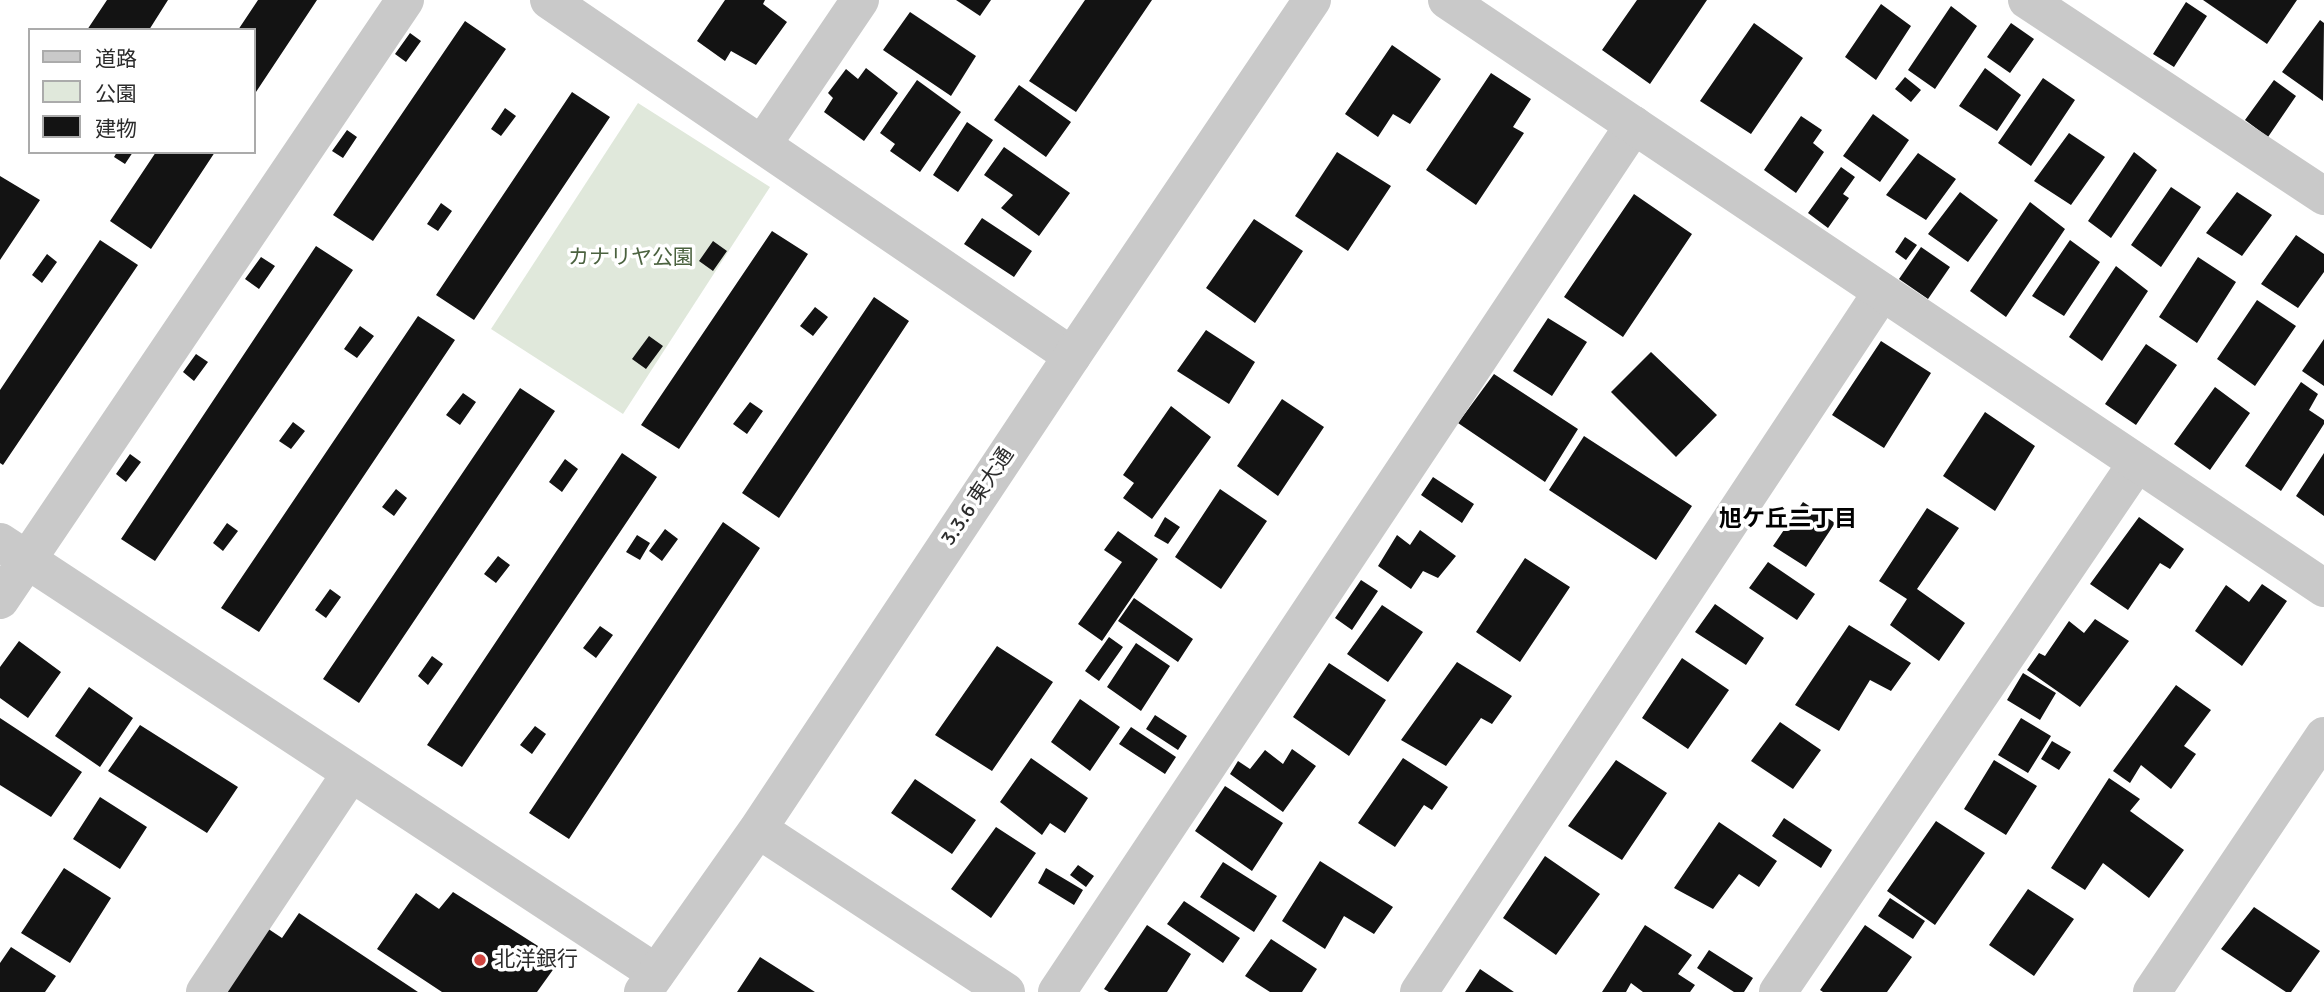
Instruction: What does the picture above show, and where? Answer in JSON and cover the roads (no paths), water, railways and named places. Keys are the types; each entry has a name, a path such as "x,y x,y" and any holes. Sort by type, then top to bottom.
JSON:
{"street":[{"path":"0,600 14,551 405,0"},
{"path":"549,0 1072,356"},
{"path":"762,145 860,0"},
{"name":"3.3.6 東大通","path":"650,982 758,829 1312,0"},
{"path":"1447,0 2324,588"},
{"path":"2027,0 2324,196"},
{"path":"1057,992 1634,125"},
{"path":"1419,992 1882,292"},
{"path":"1779,992 2137,463"},
{"path":"14,551 351,773 650,982"},
{"path":"2152,992 2324,736"},
{"path":"205,992 351,773"},
{"path":"758,829 1006,992"}],"place":[{"name":"北洋銀行","path":"480,960"}],"district":[{"name":"旭ケ丘二丁目","path":"1788,520"}],"park label":[{"name":"カナリヤ公園","path":"631,258"}]}
